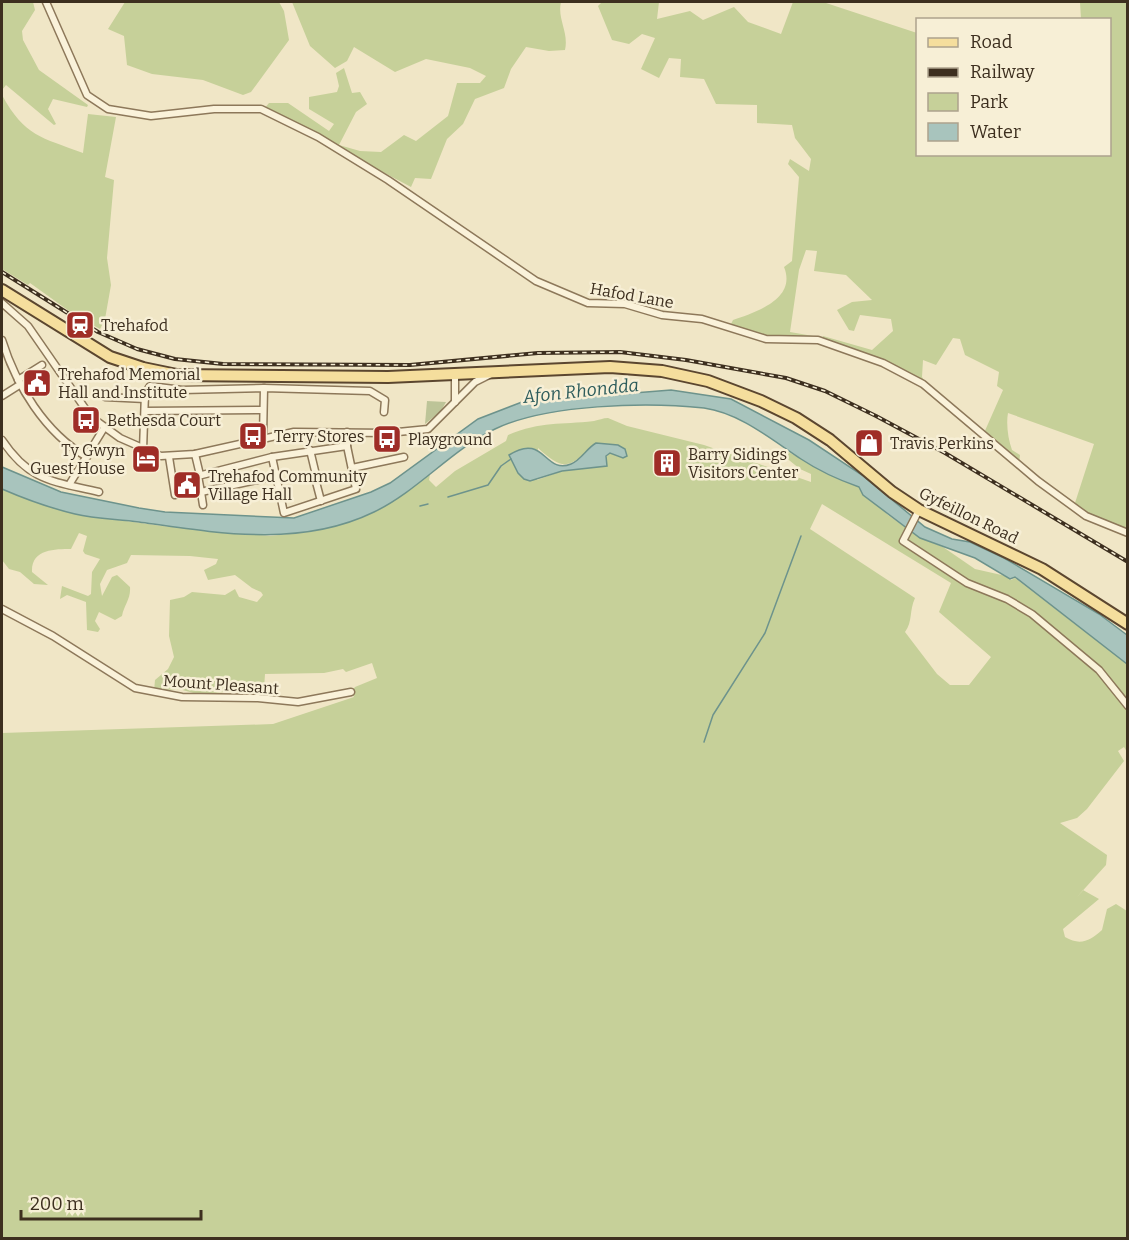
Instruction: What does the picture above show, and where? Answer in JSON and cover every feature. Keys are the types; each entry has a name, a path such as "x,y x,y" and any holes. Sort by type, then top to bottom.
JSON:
{"main road":[{"name":"Gyfeillon Road","path":"2,290 94,349 127,363 159,372 218,377 455,376 577,367 637,368 685,375 728,387 810,427 917,514 1042,569 1128,624"}],"street":[{"name":"Hafod Lane","path":"46,2 87,95 108,109 151,117 214,108 261,109 318,137 388,180 536,280 588,303 625,304 662,315 702,319 766,339 818,339 883,363 923,384 1038,481 1086,516 1128,533"},
{"path":"2,303 28,326 80,402 104,428 143,450 169,457 263,437 304,432 410,433 428,429 475,382 496,372"},
{"path":"2,340 20,382 55,433 87,457"},
{"path":"2,396 42,365"},
{"path":"454,402 455,376"},
{"path":"143,450 145,399 150,386 183,390 264,388 370,391 385,400 384,412"},
{"path":"263,437 264,388"},
{"path":"105,397 145,399"},
{"path":"145,411 263,410"},
{"path":"69,485 104,428"},
{"path":"272,457 284,513 356,489 347,446 347,432"},
{"path":"2,440 33,474 99,492"},
{"path":"199,475 272,457 347,446"},
{"path":"310,450 321,501"},
{"path":"195,453 203,505"},
{"path":"169,457 175,495"},
{"path":"352,468 404,457"},
{"path":"201,492 276,476"},
{"path":"917,514 903,541 967,583 1016,604 1069,643 1099,670 1128,706"},
{"name":"Mount Pleasant","path":"2,609 53,636 135,688 148,692 182,697 258,698 298,702 351,692"}],"green space":[{"path":"2,2 33,2 35,10 22,31 23,40 39,70 88,105 87,107 53,99 48,109 56,124 54,125 6,85 2,90"},
{"path":"125,2 279,2 284,11 289,40 251,92 243,95 203,80 152,74 127,65 124,36 108,29"},
{"path":"292,2 561,2 560,14 566,37 565,50 549,51 526,47 511,69 504,88 475,99 463,124 447,139 431,179 415,178 411,187 264,109 269,103 288,103 329,131 334,124 309,109 309,97 337,92 339,86 336,73 344,68 352,93 360,92 367,104 356,112 339,145 360,151 381,152 404,135 416,141 448,116 457,83 480,83 486,76 470,68 426,59 395,72 354,47 347,61 335,68 310,46"},
{"path":"602,2 659,2 657,19 690,11 703,20 734,7 748,22 781,34 793,2 823,2 916,33 916,156 1111,156 1111,18 1081,18 1080,2 1127,2 1128,519 1125,530 1074,506 1094,444 1008,413 1009,441 1012,450 1020,455 1019,464 984,433 1003,390 997,386 999,372 965,355 960,339 953,338 936,365 923,360 922,377 925,382 822,339 823,336 872,350 893,331 891,319 860,315 854,331 849,330 837,310 852,302 872,300 846,275 814,271 817,251 806,250 799,270 790,332 813,336 812,338 761,336 730,326 733,320 772,302 785,288 784,267 792,261 799,177 788,164 790,159 809,171 811,159 795,138 792,125 757,123 757,105 716,104 704,79 680,77 681,59 669,58 659,78 641,69 655,38 642,34 629,44 612,40 598,6"},
{"path":"2,95 18,120 35,134 83,153 88,114 116,117 105,177 114,180 107,258 111,285 105,319 100,329 76,316 30,283 28,285 2,269"},
{"path":"427,401 446,402 441,411 425,424"},
{"path":"608,418 627,426 704,445 811,482 811,474 800,469 779,452 783,449 828,474 859,487 888,515 920,538 943,547 975,569 1006,576 1011,580 1015,578 1127,664 1127,752 1124,747 1118,751 1124,761 1087,809 1077,818 1060,823 1107,855 1106,865 1083,890 1099,899 1063,929 1065,937 1080,942 1085,941 1102,930 1107,909 1116,904 1127,911 1127,1238 2,1238 2,733 273,724 354,697 351,692 355,687 377,678 372,663 346,672 343,669 324,673 265,674 264,689 274,689 273,698 239,697 242,692 239,691 197,694 179,689 154,691 155,680 168,669 174,657 169,636 170,600 184,597 192,592 225,595 235,589 239,597 257,602 263,595 261,592 235,575 208,580 204,570 216,564 218,559 131,555 127,563 107,570 100,584 102,596 112,577 117,575 130,587 122,616 115,620 99,612 95,621 100,629 98,632 87,630 86,602 67,595 60,599 62,586 88,596 91,594 92,572 100,559 85,554 83,551 87,536 79,533 71,549 51,550 35,559 32,572 48,585 34,584 20,572 9,569 2,560 2,489 75,514 162,526 270,536 315,531 364,517 430,474 429,480 436,487 455,471 506,441 508,435 541,425","holes":["596,443 618,445 620,457 610,453 606,457 606,466 562,471 537,480 538,448 555,461 568,464 574,462","822,504 951,583 939,612 991,657 969,685 950,685 937,674 905,632 915,598 810,529"]}],"water":[{"path":"671,390 731,399 809,440 862,475 925,527 952,539 970,542 1004,558 1099,614 1127,635 1127,664 1015,577 1010,579 975,558 920,538 863,495 859,487 815,467 743,421 704,408 655,405 598,407 542,414 517,421 479,438 405,493 374,512 346,523 288,534 228,533 91,517 47,506 2,489 2,467 61,492 139,508 165,512 294,518 371,492 390,483 478,419 522,402"},
{"path":"596,443 618,445 625,449 627,456 623,458 610,453 606,456 607,466 562,471 530,481 518,473 509,455 521,449 530,448 562,466 575,462"}],"waterway":[{"path":"448,497 488,485 501,466 511,459"},
{"path":"420,506 428,504"},
{"path":"704,742 713,715 765,633 801,536"}],"railway":[{"path":"2,272 98,332 137,349 175,359 223,364 410,365 538,353 620,352 686,360 786,378 825,391 945,453 1128,562"}],"place":[{"name":"Trehafod","path":"80,325"},
{"name":"Trehafod Memorial Hall and Institute","path":"37,383"},
{"name":"Bethesda Court","path":"86,420"},
{"name":"Terry Stores","path":"253,436"},
{"name":"Playground","path":"387,439"},
{"name":"Travis Perkins","path":"869,443"},
{"name":"Ty Gwyn Guest House","path":"146,459"},
{"name":"Barry Sidings Visitors Center","path":"667,463"},
{"name":"Trehafod Community Village Hall","path":"187,485"}],"water label":[{"name":"Afon Rhondda","path":"581,391"}]}
